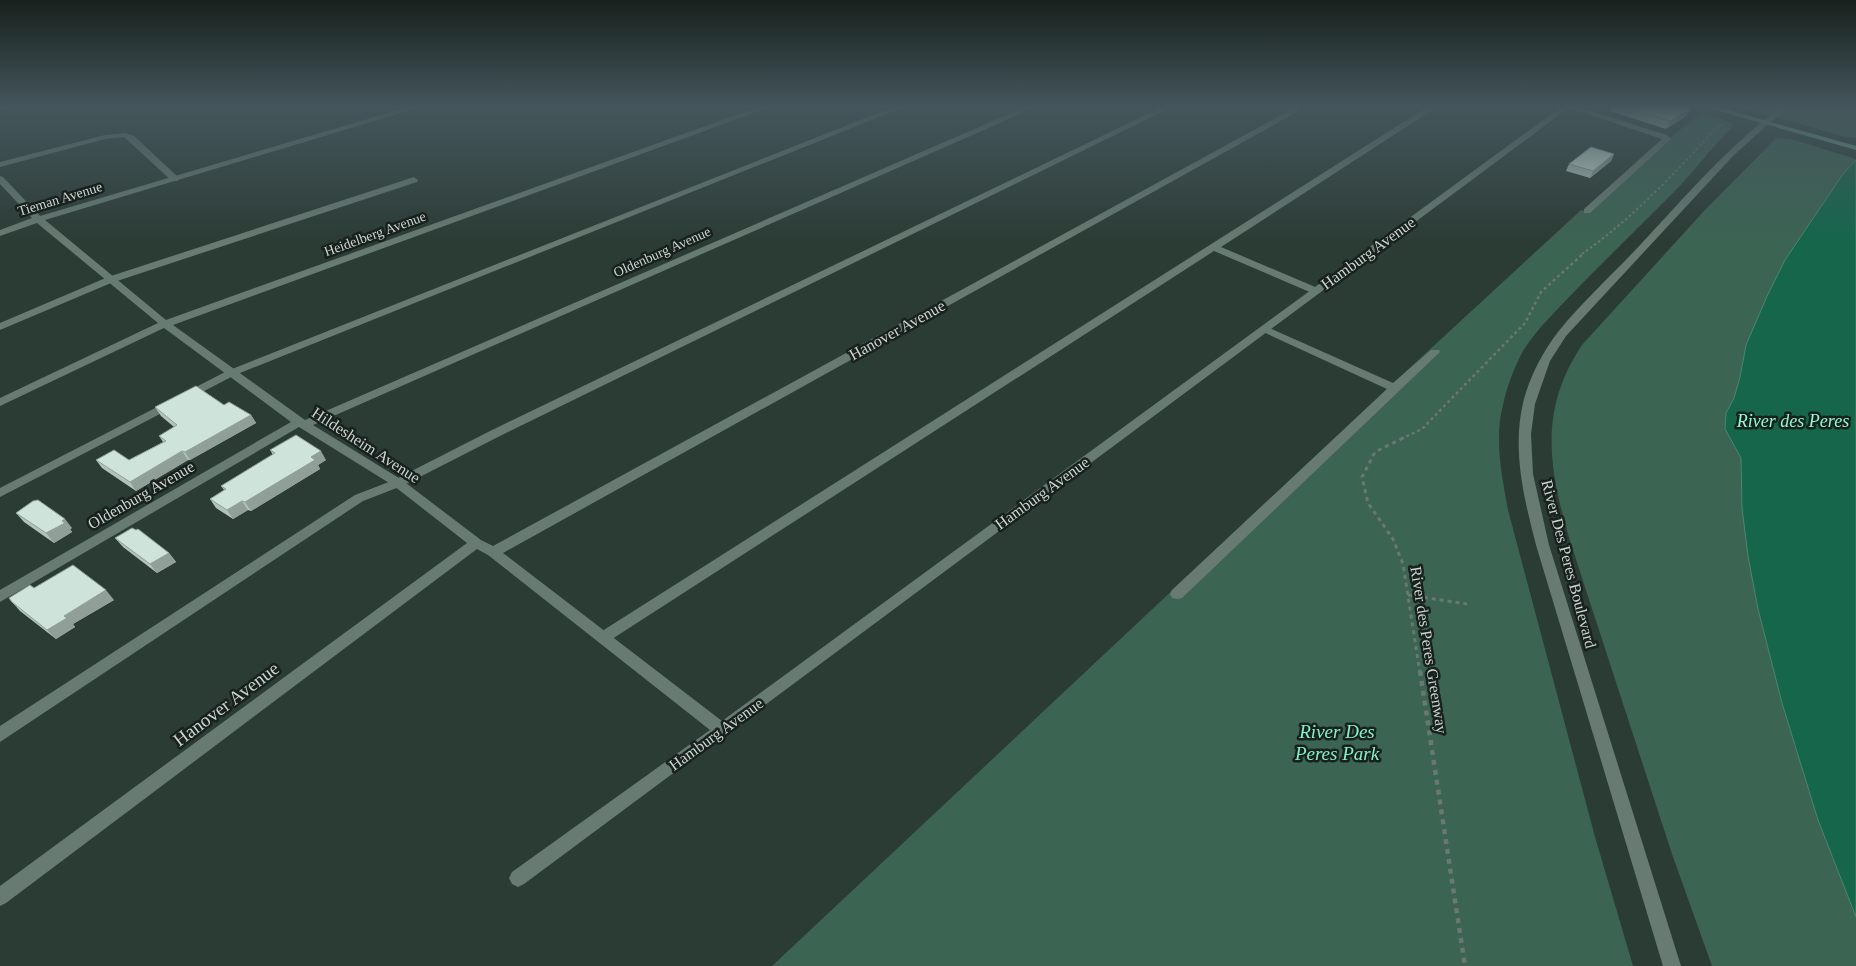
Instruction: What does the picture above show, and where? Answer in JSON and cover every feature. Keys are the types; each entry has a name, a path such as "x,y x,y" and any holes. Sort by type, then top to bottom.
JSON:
{"street":[{"path":"0,165 48,152"},
{"path":"146,152 175,179"},
{"name":"Tieman Avenue","path":"0,233 38,219 265,152"},
{"name":"Heidelberg Avenue","path":"0,402 165,324 641,152"},
{"path":"0,494 231,373 787,152"},
{"name":"Oldenburg Avenue","path":"0,597 302,424 928,152"},
{"path":"0,735 359,498 398,483 494,434 1075,152"},
{"name":"Hanover Avenue","path":"493,552 1220,152"},
{"path":"604,637 1363,152"},
{"name":"Hamburg Avenue","path":"518,878 1506,152"},
{"path":"1586,211 1653,152"},
{"name":"River Des Peres Boulevard","path":"1672,966 1635,853 1540,533 1527,476 1525,426 1534,384 1542,365 1562,334 1733,152"},
{"name":"Hildesheim Avenue","path":"0,179 38,219 165,324 302,424 398,483 476,543 493,552 722,730"},
{"path":"0,327 111,280 414,180"},
{"path":"1214,248 1316,291"},
{"path":"1265,329 1394,388"},
{"path":"1177,594 1394,388 1435,352"},
{"name":"Hanover Avenue","path":"0,897 476,543"}],"path":[{"name":"River des Peres Greenway","path":"1465,966 1403,564 1393,539 1368,503 1362,477 1375,452 1422,429 1525,323 1541,292 1576,259 1609,235 1660,189 1694,152"},
{"path":"1408,595 1467,604"}],"green space":[{"name":"River Des Peres Park","path":"1655,152 1709,152 1677,189 1572,294 1534,336 1523,351 1511,377 1500,418 1500,458 1508,510 1595,837 1633,966 772,966 1388,388 1581,210 1589,213"},
{"path":"1762,152 1834,152 1856,159 1785,260 1746,345 1734,398 1726,413 1741,458 1742,508 1758,609 1782,703 1818,820 1856,917 1856,966 1712,966 1672,854 1570,541 1557,489 1553,465 1553,417 1568,369 1582,345 1704,211"}],"water":[{"name":"River des Peres","path":"1856,160 1856,917 1818,820 1782,703 1758,609 1748,556 1742,508 1741,458 1725,429 1726,413 1734,398 1746,345 1768,294 1785,260 1843,174"}],"building":[{"path":"1584,152 1608,152 1614,154 1593,171 1569,164"},
{"path":"196,386 224,405 229,402 251,415 185,452 182,451 130,482 96,460 114,450 129,460 166,441 159,436 177,425 155,407"},
{"path":"296,435 321,451 311,457 315,460 245,502 242,501 227,510 210,499 226,489 221,486 275,453 270,450"},
{"path":"38,500 65,519 62,521 65,523 46,533 16,513 33,501"},
{"path":"132,528 138,529 169,553 150,564 115,538"},
{"path":"73,565 106,590 64,616 67,618 47,630 9,598 30,585 34,588"}]}
